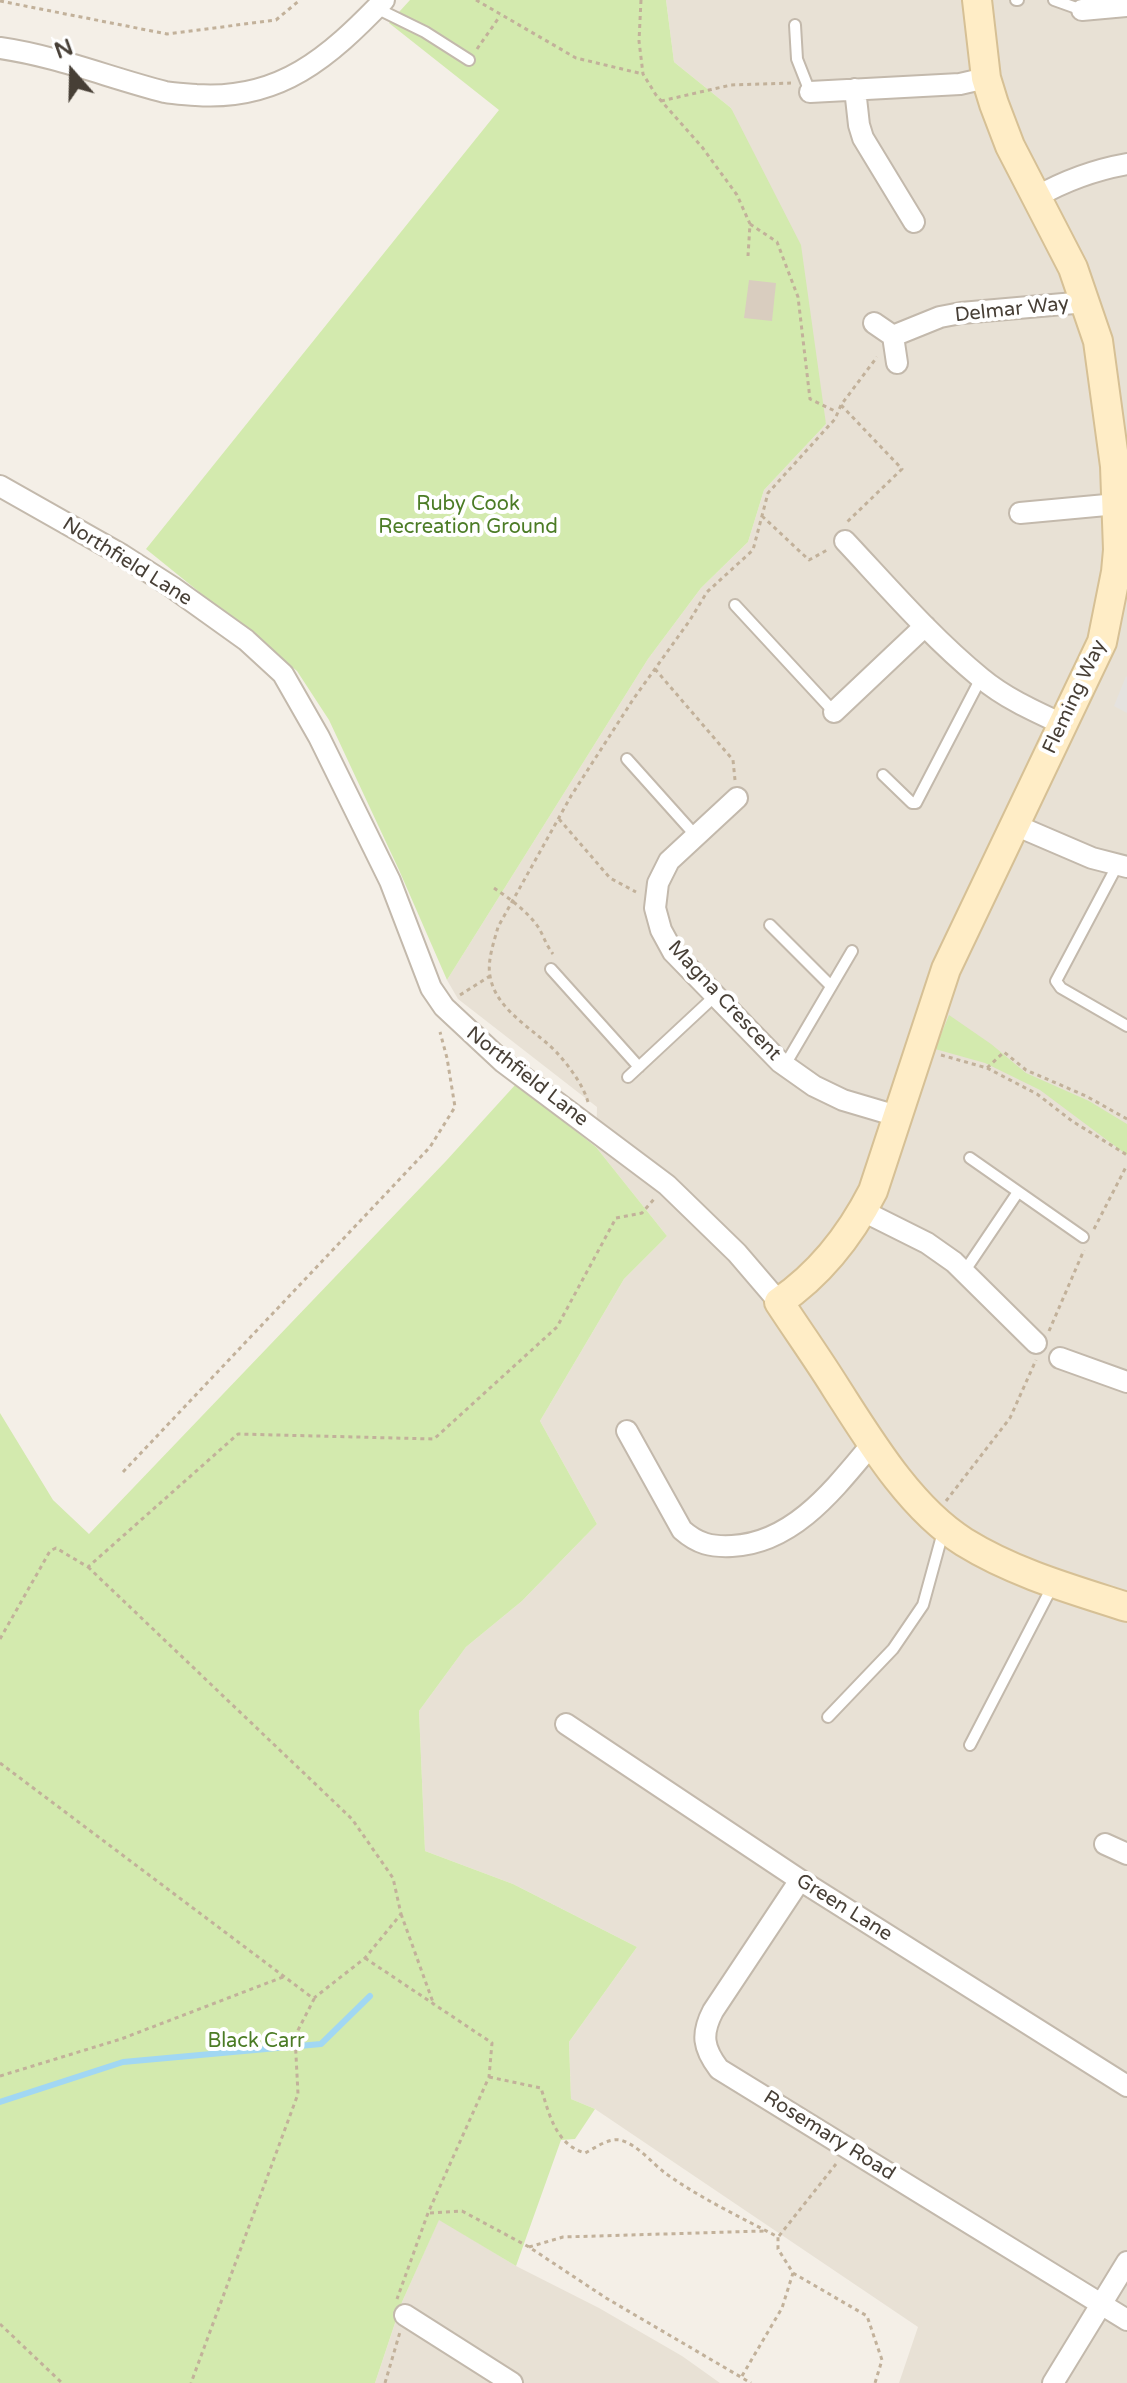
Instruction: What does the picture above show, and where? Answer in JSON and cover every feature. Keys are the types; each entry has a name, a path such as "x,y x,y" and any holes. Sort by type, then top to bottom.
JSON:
{"street":[{"name":"Fleming Way","path":"779,1302 805,1284 826,1262 863,1211 873,1191 919,1048 958,942 1102,642 1116,572 1119,433 1098,341 1073,268 1010,146 986,78 977,0"},
{"path":"0,48 25,52 169,93 219,96 277,84 308,69 343,42 380,4"},
{"path":"1082,10 1127,6"},
{"path":"808,87 855,89 960,84 986,78"},
{"path":"855,89 863,138 914,222"},
{"path":"1036,197 1065,180 1127,164"},
{"name":"Delmar Way","path":"893,336 940,317 961,313 1086,302"},
{"path":"874,323 893,336 897,363"},
{"name":"Northfield Lane","path":"0,486 172,587 246,640 283,674 319,737 390,881 431,988 444,1007 503,1062 667,1185 737,1253 779,1302 872,1444 907,1489 960,1539 1003,1564 1127,1607"},
{"path":"1020,513 1117,504"},
{"path":"845,541 925,626 981,678 1062,724"},
{"path":"834,712 925,626"},
{"path":"656,902 658,883 669,861 737,798"},
{"path":"1015,825 1080,854 1122,866"},
{"name":"Magna Crescent","path":"656,902 661,930 673,952 785,1065 814,1086 843,1100 897,1116"},
{"path":"863,1211 927,1243 964,1272 1036,1343"},
{"path":"1060,1358 1127,1382"},
{"path":"627,1431 682,1530 696,1542 714,1547 744,1546 766,1541 783,1532 835,1488 872,1444"},
{"name":"Green Lane","path":"566,1724 800,1880 1127,2086"},
{"path":"1105,1844 1127,1854"},
{"name":"Rosemary Road","path":"800,1880 706,2024 703,2040 719,2069 1127,2320"},
{"path":"1053,2383 1127,2262"},
{"path":"405,2315 512,2383"}],"lane":[{"path":"1054,0 1082,10"},
{"path":"380,4 469,60"},
{"path":"795,25 797,59 808,87"},
{"path":"735,605 834,712"},
{"path":"883,775 912,803 916,803 981,678"},
{"path":"627,759 696,836"},
{"path":"1122,866 1056,981 1061,988 1127,1026"},
{"path":"770,925 831,986"},
{"path":"785,1065 852,951"},
{"path":"551,969 639,1067"},
{"path":"628,1077 715,996"},
{"path":"970,1158 1083,1237"},
{"path":"964,1272 1018,1192"},
{"path":"828,1717 893,1649 923,1605 945,1526"},
{"path":"970,1745 1054,1583"}],"path":[{"path":"0,1 167,34 276,20 300,0"},
{"path":"476,0 576,58 643,74"},
{"path":"641,0 639,41 643,74 661,101 727,180 750,224 777,242 798,297 810,399 837,412"},
{"path":"469,60 500,16"},
{"path":"661,101 731,85 808,87"},
{"path":"748,256 750,224"},
{"path":"599,1133 584,1088 558,1054 522,1023 499,996 490,976 492,947 498,927 571,796 707,592 753,550 768,493 835,419 841,405 893,336"},
{"path":"762,516 809,560 845,541 845,524 902,469 841,405"},
{"path":"655,669 733,760 737,798"},
{"path":"559,819 610,878 656,902"},
{"path":"494,888 514,901 540,930 553,954 551,969"},
{"path":"123,1472 430,1147 455,1107 437,1013 490,976"},
{"path":"919,1048 987,1068 1037,1094 1072,1121 1127,1155"},
{"path":"987,1068 1004,1052 1026,1070 1086,1096 1127,1119"},
{"path":"88,1567 238,1434 434,1439 557,1327 616,1218 642,1213 667,1185"},
{"path":"0,1639 50,1551 56,1548 88,1567 352,1819 393,1878 401,1914 434,2005"},
{"path":"0,1763 314,1999"},
{"path":"191,2383 298,2094 295,2036 314,1999 365,1958 401,1914"},
{"path":"365,1958 492,2043 489,2077 428,2213 397,2298 405,2315 385,2383"},
{"path":"0,2076 121,2039 285,1977"},
{"path":"489,2077 541,2088 551,2123 572,2149 585,2153 607,2142 620,2140 684,2184 778,2237"},
{"path":"849,2149 778,2237 778,2249 793,2273 867,2316 882,2360 875,2383"},
{"path":"428,2213 462,2211 529,2247 606,2298 751,2383"},
{"path":"529,2247 563,2237 768,2231"},
{"path":"742,2376 782,2308 793,2273"},
{"path":"0,2324 62,2383"}],"shaded area":[{"path":"666,0 1127,0 1127,2383 899,2383 918,2327 595,2109 571,2099 569,2042 637,1947 513,1884 425,1851 419,1711 466,1647 522,1601 597,1524 540,1421 624,1279 667,1236 596,1147 597,1107 458,999 447,980 648,659 701,588 748,542 764,490 826,424 731,108 674,62"},
{"path":"1127,677 1127,713 1114,706"},
{"path":"439,2219 516,2266 599,2308 682,2356 720,2383 375,2383 402,2302"}],"green space":[{"name":"Ruby Cook Recreation Ground","path":"410,0 666,0 674,62 731,108 801,245 826,424 764,490 748,542 701,588 648,659 447,980 329,720 297,671 146,549 499,110 389,23"},
{"path":"949,1015 1026,1073 1089,1101 1127,1124 1127,1155 1040,1090 985,1063 935,1049"},
{"name":"Black Carr","path":"516,1084 596,1147 667,1236 624,1279 540,1421 597,1524 522,1601 466,1647 419,1711 425,1851 513,1884 637,1947 569,2042 571,2099 595,2109 575,2139 561,2140 516,2266 439,2220 402,2302 375,2383 0,2383 0,1413 53,1500 89,1534"}],"building":[{"path":"749,280 776,283 772,321 744,318"}],"waterway":[{"path":"0,2102 123,2062 321,2044 370,1996"}]}
